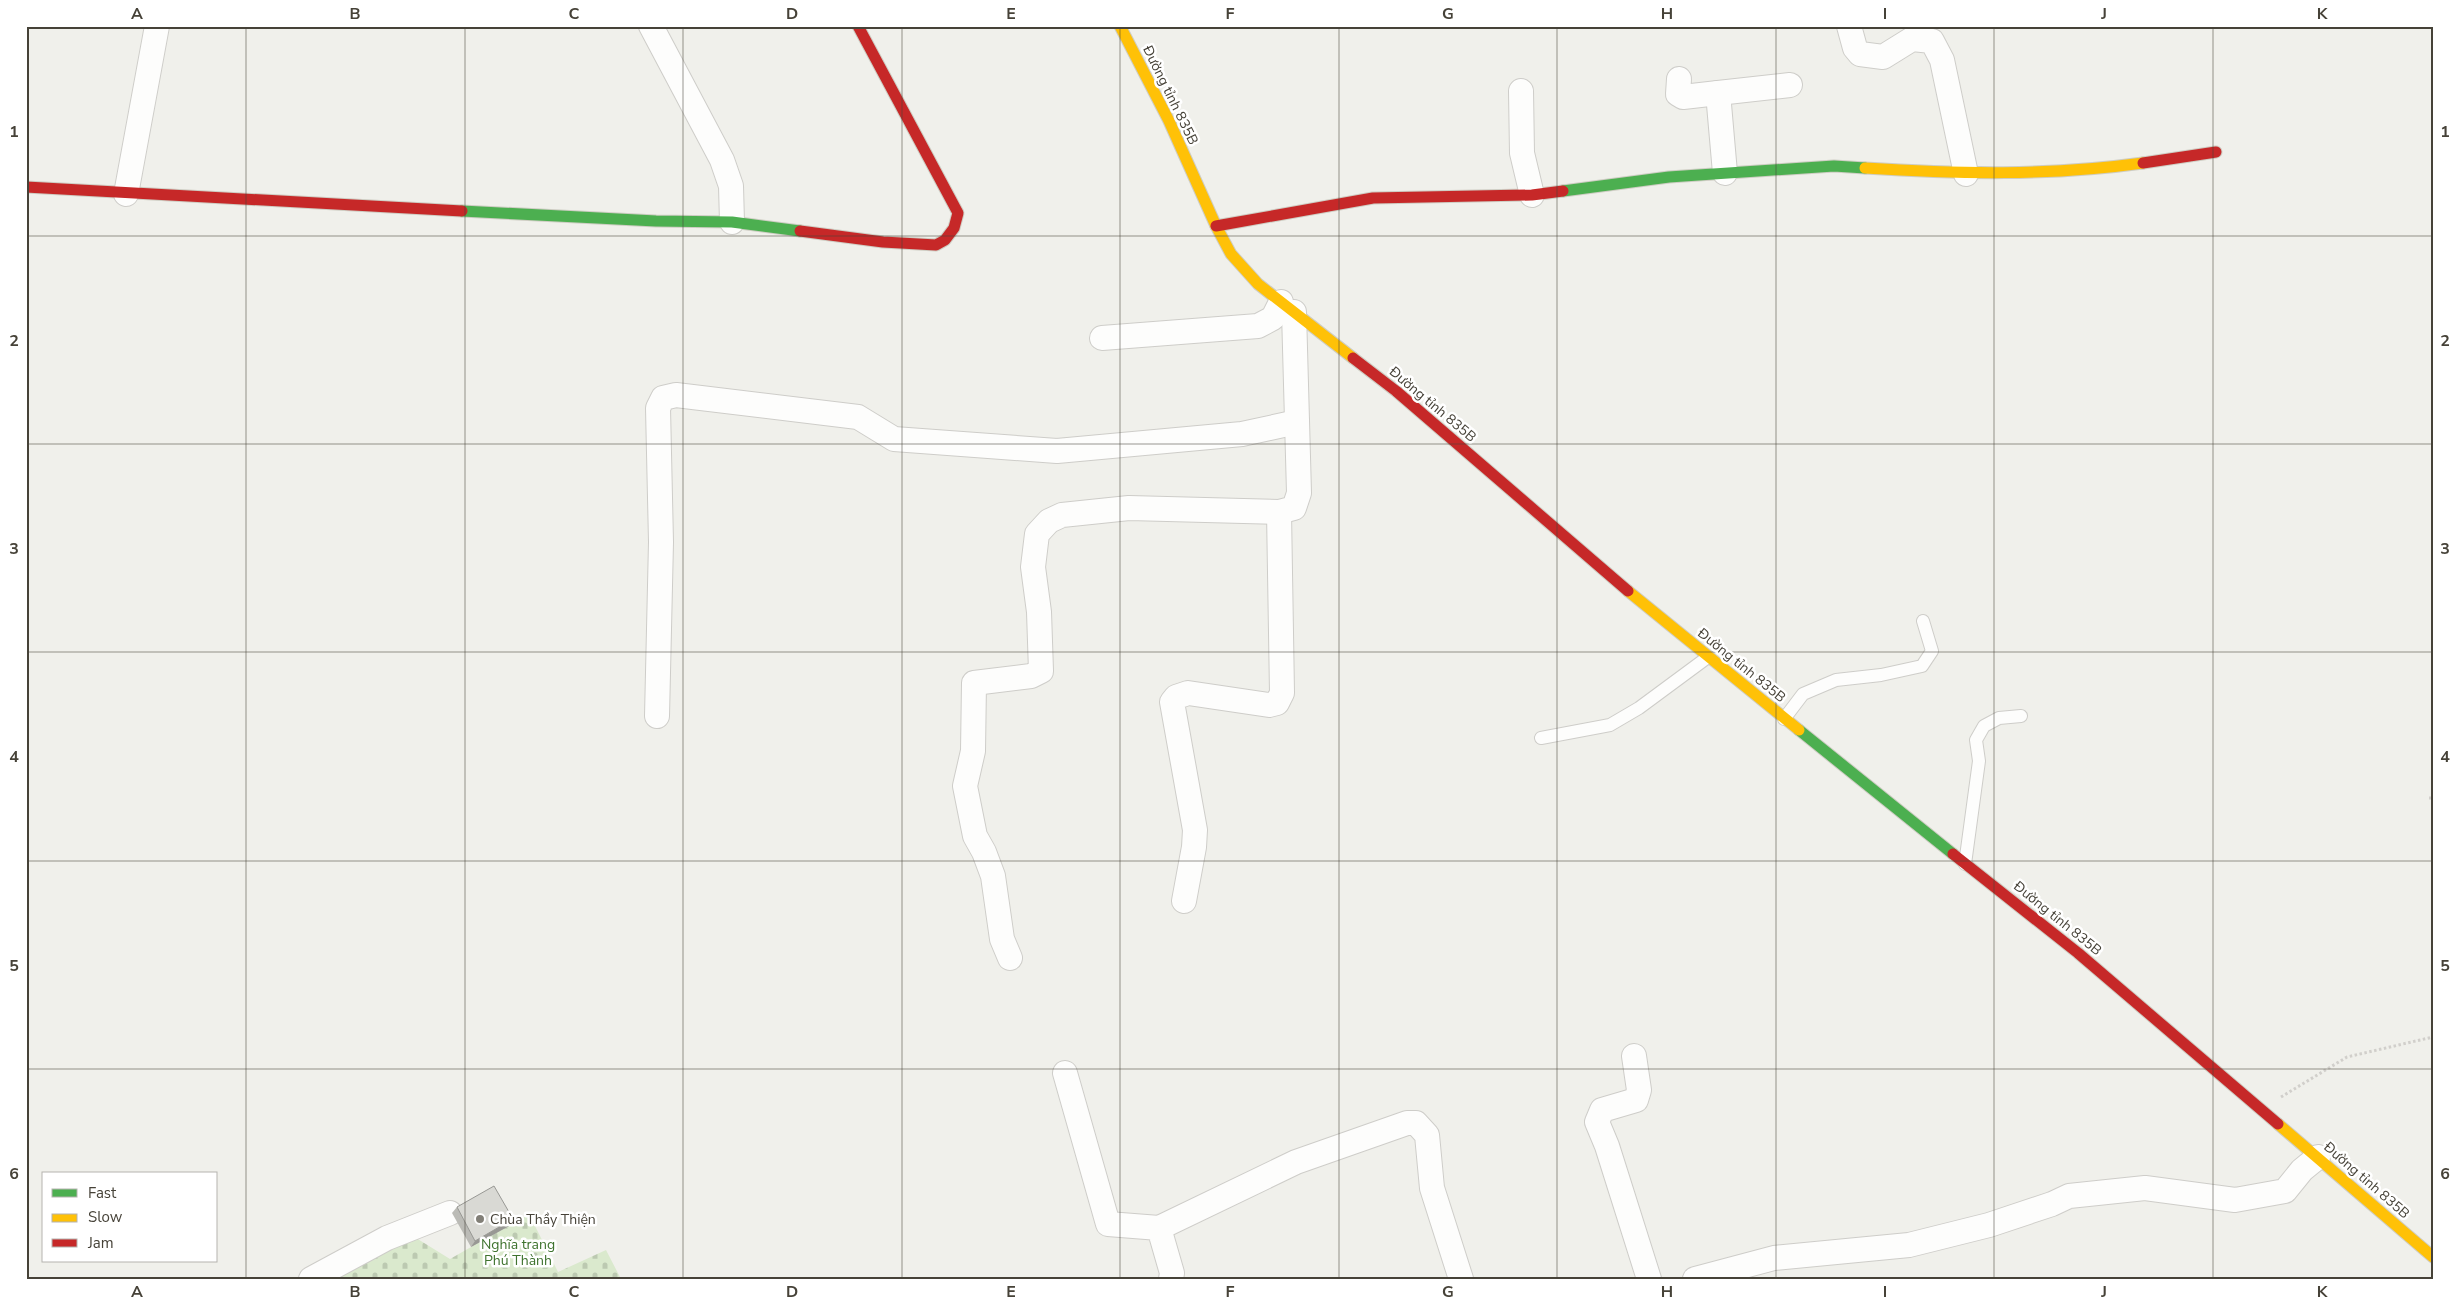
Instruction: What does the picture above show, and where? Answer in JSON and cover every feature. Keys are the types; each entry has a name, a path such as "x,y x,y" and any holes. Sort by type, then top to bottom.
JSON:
{"street":[{"path":"126,194 157,26"},
{"path":"651,26 722,160 731,186 732,222"},
{"path":"26,187 126,194 656,221 732,222 883,242 936,245 945,240 954,228 958,213 858,26"},
{"name":"Đường tỉnh 835B","path":"1120,26 1170,121 1216,226 1231,254 1258,284 1396,391 1622,586 1708,657 2078,953 2433,1257"},
{"path":"1849,26 1855,48 1860,54 1883,57 1912,39 1932,41 1942,60 1966,174"},
{"path":"1679,79 1678,94 1683,97 1790,85"},
{"path":"1521,91 1522,153 1532,194"},
{"path":"1718,93 1725,173"},
{"path":"1216,226 1373,198 1532,194 1669,177 1834,166 1966,174 2091,170 2216,152"},
{"path":"1102,338 1258,326 1288,307"},
{"path":"1010,958 1002,939 993,876 984,852 975,836 965,786 973,751 974,683 1031,676 1041,672 1038,612 1033,567 1037,534 1048,521 1062,515 1129,508 1279,512 1294,508 1300,493 1297,422 1288,307"},
{"path":"657,716 661,542 658,408 663,398 676,395 858,417 894,439 1056,450 1242,434 1297,422"},
{"path":"1184,901 1194,847 1195,830 1172,702 1176,697 1188,693 1269,705 1278,702 1282,693 1279,512"},
{"path":"1634,1056 1639,1090 1636,1100 1602,1110 1597,1122 1607,1146 1648,1279"},
{"path":"1065,1073 1108,1224 1159,1228 1296,1162 1407,1123 1416,1124 1426,1135 1432,1188 1462,1279"},
{"path":"1695,1279 1774,1258 1908,1245 1989,1225 2052,1204 2069,1196 2145,1188 2235,1200 2285,1191 2302,1170 2318,1157"},
{"path":"311,1279 388,1238 450,1213"},
{"path":"1159,1228 1172,1273 1171,1279"}],"lane":[{"path":"1784,719 1803,694 1836,680 1881,675 1922,666 1932,651 1923,621"},
{"path":"1542,738 1610,725 1639,708 1708,657"},
{"path":"1965,864 1979,761 1976,740 1984,726 1999,718 2021,716"}],"path":[{"path":"2262,1109 2347,1057 2433,1037"}],"green space":[{"name":"Nghĩa trang Phú Thành","path":"529,1214 558,1272 606,1250 621,1279 326,1279 408,1233 450,1259"}],"building":[{"name":"Chùa Thầy Thiện","path":"494,1186 513,1219 475,1241 457,1207"}],"traffic: fast":[{"path":"1563,191 1669,177 1834,166 1865,168"},
{"path":"462,211 656,221 732,222 800,231"},
{"path":"1799,730 1953,854"}],"traffic: slow":[{"path":"1120,26 1169,121 1216,226 1231,254 1258,284 1353,358"},
{"path":"1865,168 2004,173 2073,170 2143,163"},
{"path":"1628,591 1799,730"},
{"path":"2278,1124 2433,1257"}],"traffic: jam":[{"path":"800,231 883,242 936,245 945,240 954,228 958,213 858,26"},
{"path":"2143,163 2216,152"},
{"path":"26,187 462,211"},
{"path":"1216,226 1373,198 1532,195 1563,191"},
{"path":"1353,358 1396,391 1628,591"},
{"path":"1953,854 2078,953 2278,1124"}],"place":[{"name":"Chùa Thầy Thiện","path":"480,1219"}]}
